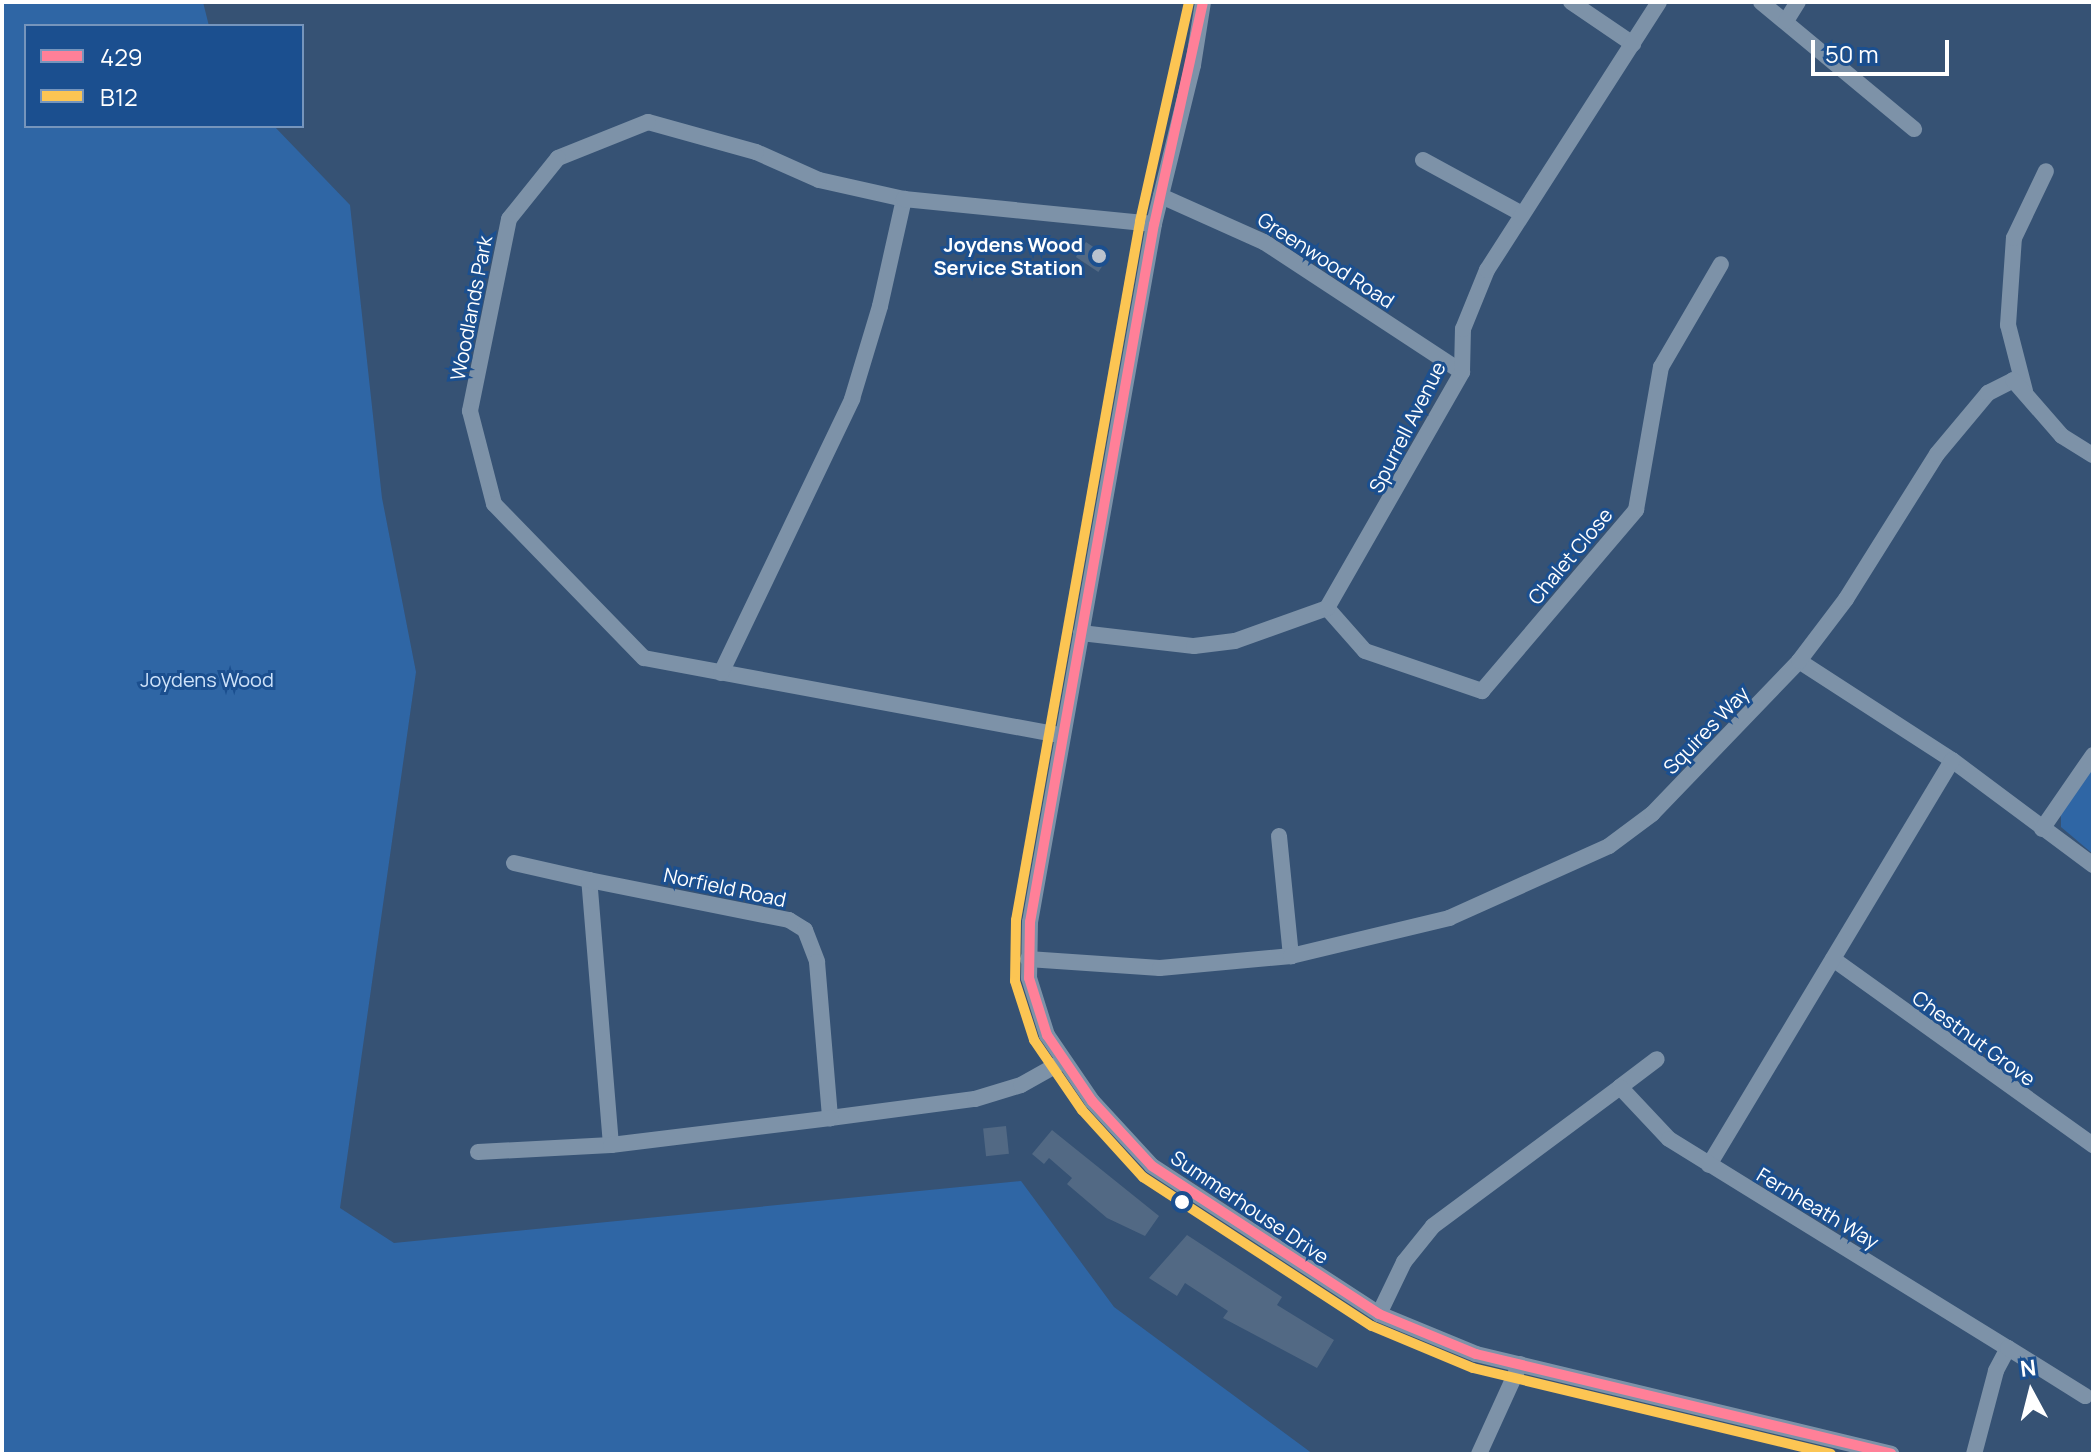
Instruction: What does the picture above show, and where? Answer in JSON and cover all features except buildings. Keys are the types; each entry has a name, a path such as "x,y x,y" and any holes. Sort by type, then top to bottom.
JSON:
{"street":[{"name":"Summerhouse Drive","path":"1203,2 1154,224 1063,736 1028,959 1035,1005 1062,1062 1152,1166 1379,1314 1463,1350 1891,1454"},
{"path":"1571,2 1633,44"},
{"name":"Spurrell Avenue","path":"1327,608 1462,372 1463,329 1487,270 1659,2"},
{"path":"1761,2 1914,129"},
{"path":"1786,21 1798,2"},
{"name":"Woodlands Park","path":"1063,736 644,658 494,504 470,411 509,219 558,158 648,122 756,152 819,180 904,199 1154,224"},
{"path":"1423,160 1522,214"},
{"path":"2046,171 2014,238 2008,325 2025,393 2062,436 2093,455"},
{"name":"Greenwood Road","path":"1161,196 1264,242 1462,372"},
{"path":"721,673 852,399 880,306 904,199"},
{"name":"Chalet Close","path":"1327,608 1365,651 1482,691 1636,510 1661,367 1721,264"},
{"name":"Squires Way","path":"1028,959 1160,968 1291,956 1449,918 1609,846 1652,814 1799,661 1846,599 1937,454 1988,393 2013,380 2025,393"},
{"path":"1081,633 1194,646 1235,641 1327,608"},
{"path":"1799,661 1952,760 2093,865"},
{"path":"2042,829 2093,755"},
{"path":"1709,1165 1952,760"},
{"path":"1279,836 1291,956"},
{"name":"Norfield Road","path":"514,863 789,920 805,930 817,962 830,1118"},
{"path":"589,880 611,1145"},
{"name":"Chestnut Grove","path":"1833,959 2093,1145"},
{"path":"1379,1314 1404,1262 1433,1226 1657,1059"},
{"path":"478,1152 611,1145 975,1099 1021,1085 1062,1062"},
{"name":"Fernheath Way","path":"1620,1087 1669,1139 2085,1396"},
{"path":"1974,1454 1996,1371 2008,1348"},
{"path":"1479,1454 1520,1364"}],"green space":[{"name":"Joydens Wood","path":"2,2 203,2 208,24 24,24 24,128 276,128 350,205 382,498 416,672 340,1208 394,1243 1021,1181 1114,1307 1313,1454 2,1454"},
{"path":"2093,768 2093,854 2061,827 2061,814"}],"transit line":[{"name":"B12","path":"1189,2 1140,222 1016,920 1015,981 1034,1040 1082,1110 1143,1177 1372,1326 1473,1368 1831,1454"},
{"name":"429","path":"1203,2 1154,224 1030,922 1029,978 1047,1035 1092,1101 1152,1166 1379,1314 1476,1354 1891,1454"}],"place":[{"name":"Joydens Wood Service Station","path":"1099,256"}]}
